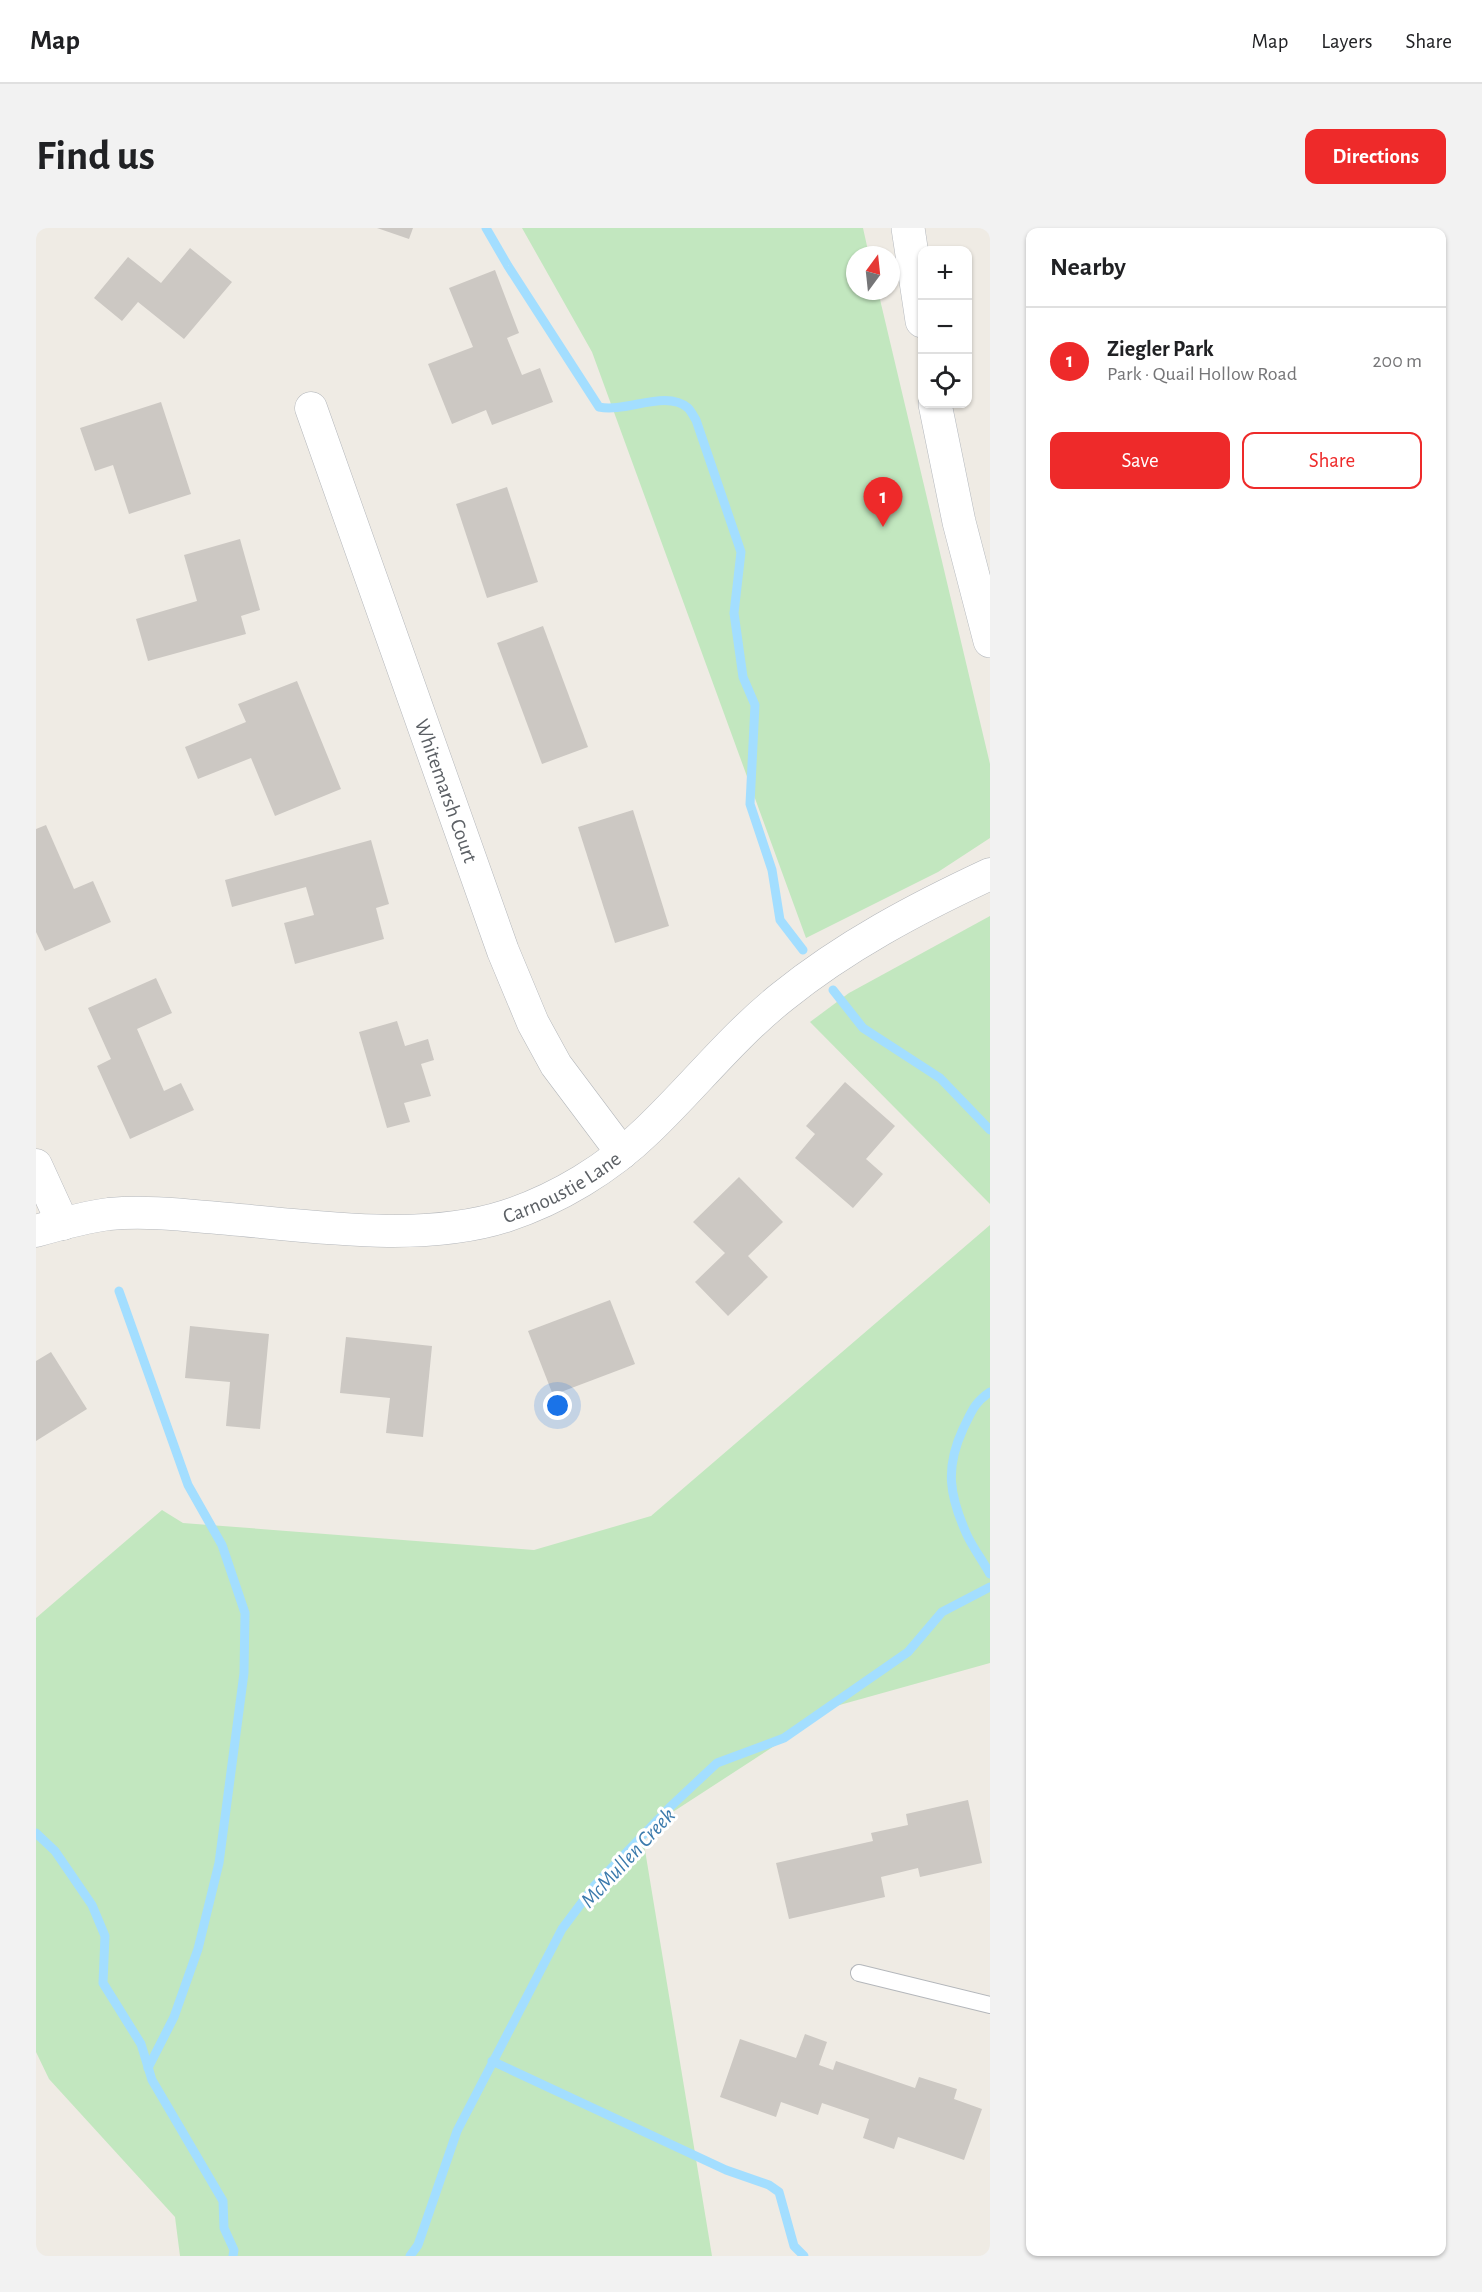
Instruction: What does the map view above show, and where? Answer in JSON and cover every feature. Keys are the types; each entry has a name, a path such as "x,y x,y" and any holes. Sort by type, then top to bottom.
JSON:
{"main road":[{"path":"908,228 919,300"},
{"path":"936,408 959,522 990,641"}],"street":[{"name":"Whitemarsh Court","path":"310,408 503,951 533,1023 556,1065 622,1153"},
{"name":"Carnoustie Lane","path":"49,1227 109,1214 165,1213 353,1229 422,1231 471,1225 506,1216 558,1194 622,1153 648,1131 738,1035 782,996 853,945 934,900 990,874"},
{"path":"36,1165 49,1227"}],"lane":[{"path":"860,1973 990,2005"}],"green space":[{"path":"522,228 863,228 867,246 846,246 846,300 880,300 990,764 990,838 938,872 806,938 592,352"},
{"path":"990,916 990,1204 810,1022 849,993"},
{"path":"990,1225 990,1663 836,1706 642,1832 712,2256 180,2256 175,2217 49,2079 36,2052 36,1618 162,1510 183,1523 534,1550 651,1516"}],"building":[{"path":"377,228 413,228 409,239"},
{"path":"190,248 232,282 184,339 138,302 122,321 94,298 128,257 161,283"},
{"path":"495,270 519,333 507,338 522,375 540,368 553,402 492,425 486,410 452,424 428,364 473,347 449,288"},
{"path":"161,402 191,494 129,514 113,465 95,471 80,428"},
{"path":"507,487 538,582 487,598 456,504"},
{"path":"240,539 260,610 241,616 246,634 148,661 136,619 197,601 184,555"},
{"path":"543,626 588,747 542,764 497,643"},
{"path":"297,681 341,789 275,816 251,758 198,779 185,747 246,722 238,704"},
{"path":"633,810 669,926 615,943 578,827"},
{"path":"46,825 74,889 93,881 111,922 45,951 36,932 36,829"},
{"path":"371,840 389,904 376,908 384,939 295,964 284,923 314,915 306,887 232,907 225,880"},
{"path":"156,978 172,1013 137,1029 164,1091 181,1083 194,1110 130,1139 97,1066 111,1059 88,1008"},
{"path":"397,1021 405,1046 428,1039 434,1060 421,1064 431,1096 404,1103 410,1122 387,1128 359,1032"},
{"path":"845,1082 895,1126 866,1159 883,1174 853,1208 795,1158 815,1134 806,1126"},
{"path":"739,1177 783,1222 748,1256 768,1277 728,1316 695,1282 725,1253 693,1222"},
{"path":"610,1300 635,1364 553,1395 528,1331"},
{"path":"190,1326 269,1334 260,1429 226,1426 230,1382 185,1378"},
{"path":"346,1337 432,1346 423,1437 386,1433 390,1398 340,1393"},
{"path":"51,1352 87,1409 36,1441 36,1361"},
{"path":"968,1800 982,1863 920,1877 918,1868 881,1877 885,1897 789,1919 776,1863 873,1841 871,1833 908,1825 906,1814"},
{"path":"805,2034 827,2042 819,2065 833,2070 836,2061 915,2088 919,2077 957,2089 954,2099 982,2109 964,2160 898,2137 894,2149 863,2138 869,2119 822,2103 818,2115 781,2102 776,2117 720,2097 740,2039 796,2058"}],"waterway":[{"path":"486,228 599,407 610,408 669,401 688,408 696,420 741,552 734,613 743,677 755,705 750,804 772,870 780,920 803,950"},
{"path":"833,990 863,1028 940,1078 990,1130"},
{"path":"119,1291 188,1485 222,1545 245,1613 244,1673 219,1863 198,1949 174,2017 148,2068"},
{"path":"990,1392 971,1412 957,1443 952,1469 953,1494 961,1521 969,1540 990,1574"},
{"name":"McMullen Creek","path":"410,2256 418,2245 457,2131 562,1929 595,1885 669,1808 717,1763 784,1738 908,1652 942,1612 990,1587"},
{"path":"36,1833 55,1851 92,1905 105,1936 103,1983 141,2044 152,2080 223,2201 224,2228 234,2250 233,2256"},
{"path":"492,2061 726,2170 769,2185 779,2192 794,2246 804,2256"}],"place":[{"name":"Ziegler Park","path":"883,527"}]}
